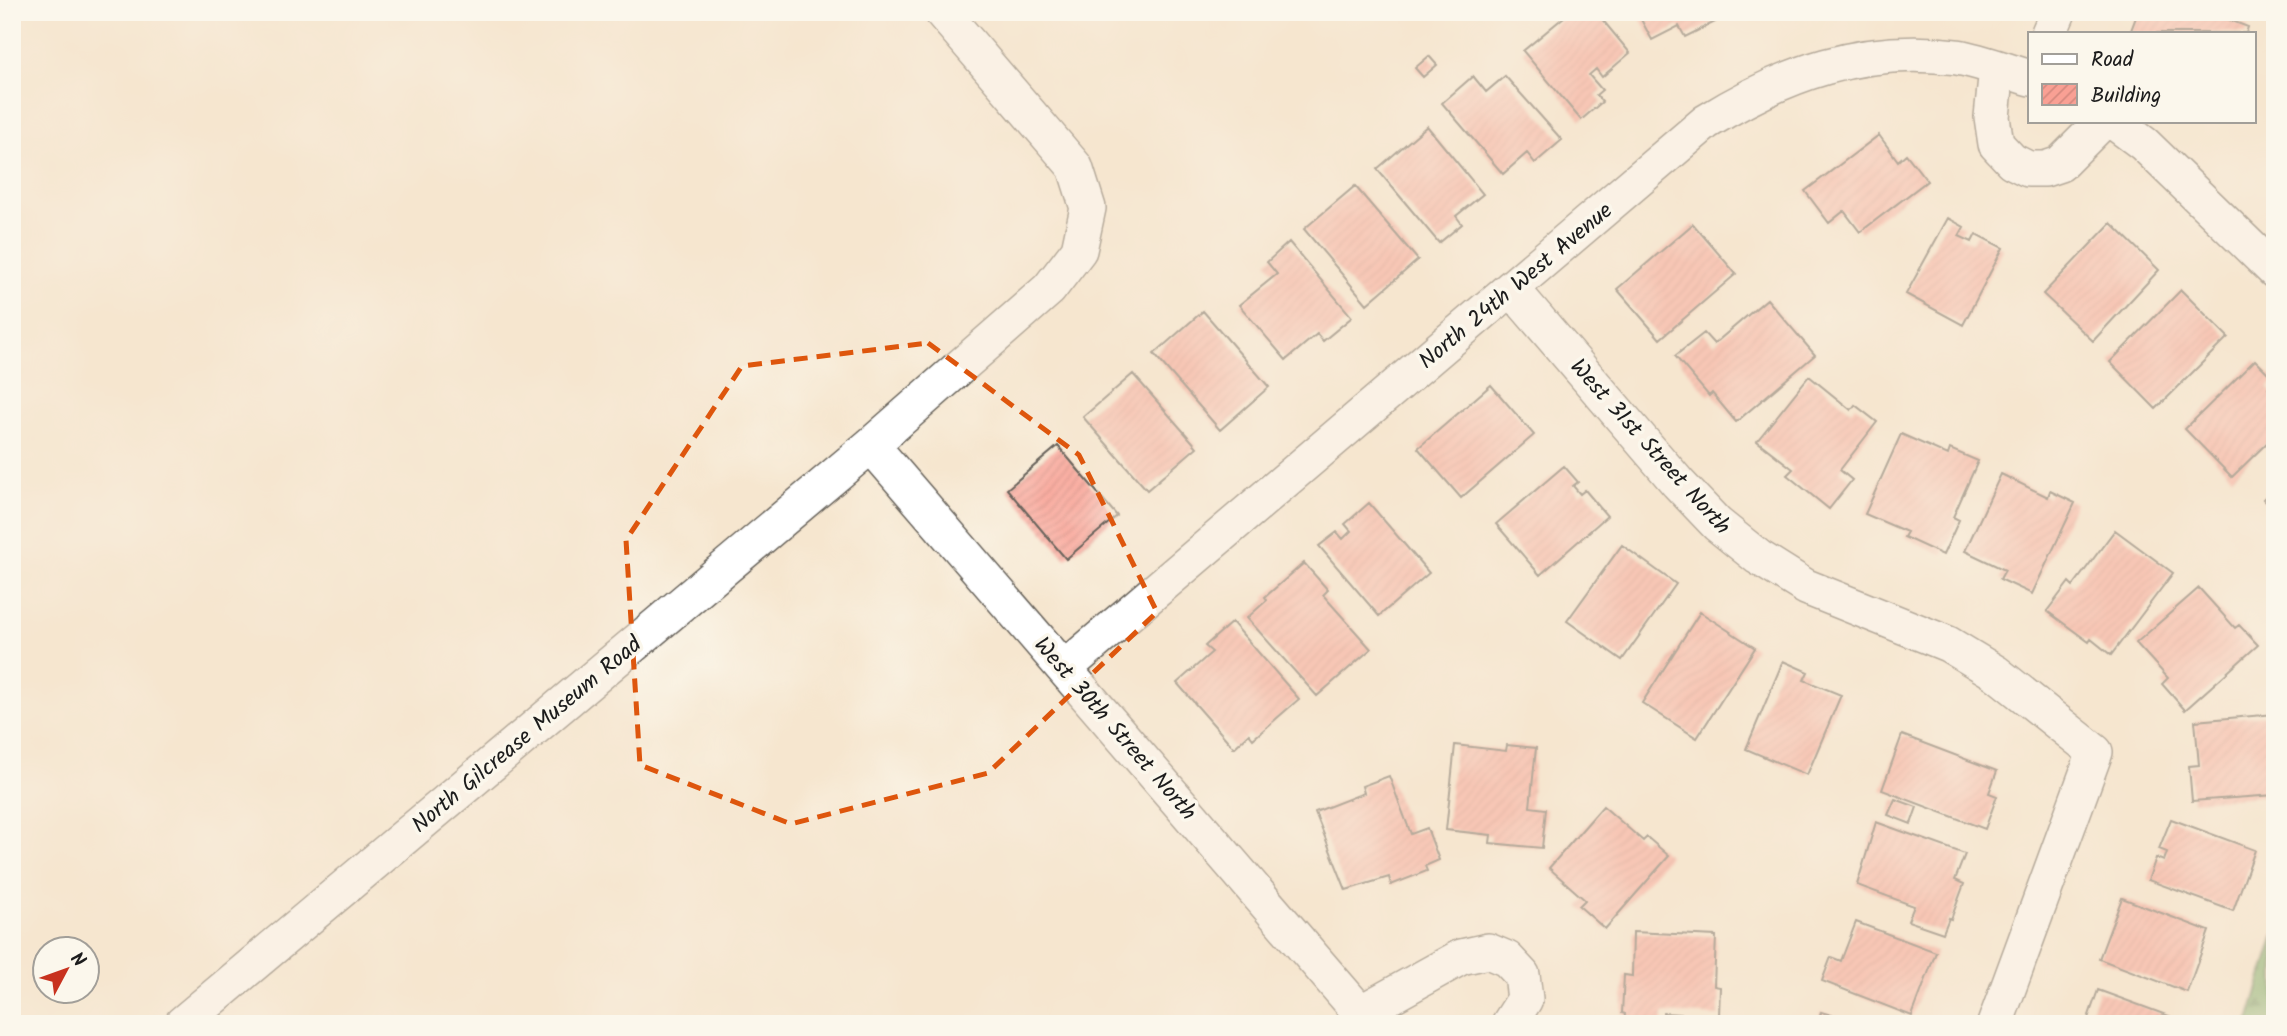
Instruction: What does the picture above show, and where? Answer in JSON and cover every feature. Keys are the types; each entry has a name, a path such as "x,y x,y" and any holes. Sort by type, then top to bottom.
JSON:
{"street":[{"name":"North Gilcrease Museum Road","path":"182,1024 871,445 1049,289 1079,250 1088,208 1075,167 942,12"},
{"path":"2049,32 2057,12"},
{"name":"North 24th West Avenue","path":"1065,668 1706,122 1748,96 1782,80 1817,68 1890,55 1959,58 2014,73"},
{"path":"2014,73 1992,117 1996,144 2012,161 2028,169 2045,169 2060,164 2102,122"},
{"path":"2114,122 2144,144 2275,271"},
{"name":"West 31st Street North","path":"1511,288 1678,483 1717,524 1758,557 1806,587 1948,644 1996,673 2095,752 1995,1024"},
{"name":"West 30th Street North","path":"871,445 1365,1018 1461,957 1488,951 1507,959 1521,975 1525,999 1509,1024"}],"highlighted area":[{"path":"928,343 1079,455 1157,612 988,773 791,824 640,765 626,540 742,366"}],"green space":[{"path":"2275,934 2275,1024 2248,1024"}],"building":[{"path":"1570,12 1596,12 1630,53 1602,77 1596,69 1589,75 1602,90 1596,95 1602,102 1581,120 1523,51"},
{"path":"1637,12 1722,14 1713,19 1715,22 1685,37 1679,26 1652,40"},
{"path":"2138,12 2209,12 2248,27 2246,32 2130,32"},
{"path":"1429,56 1437,65 1423,77 1415,68"},
{"path":"1473,76 1486,92 1505,76 1562,140 1535,163 1527,153 1503,174 1442,103"},
{"path":"1427,126 1483,194 1456,216 1462,224 1439,243 1377,169"},
{"path":"1879,135 1898,161 1906,154 1927,181 1860,232 1844,211 1829,223 1805,191"},
{"path":"1355,186 1418,260 1367,304 1304,229"},
{"path":"1948,218 1964,227 1959,236 1972,242 1976,234 2003,248 1963,325 1906,294"},
{"path":"2111,223 2159,270 2093,341 2043,294"},
{"path":"1693,224 1736,274 1660,339 1617,289"},
{"path":"1289,242 1352,317 1323,341 1317,334 1286,360 1239,305 1277,274 1267,262"},
{"path":"2181,290 2228,337 2156,409 2110,362"},
{"path":"1767,299 1815,355 1736,422 1712,393 1709,396 1675,356 1704,333 1714,344"},
{"path":"1203,311 1269,387 1220,430 1154,354"},
{"path":"2255,360 2275,380 2268,388 2275,394 2275,435 2232,477 2185,429"},
{"path":"1133,374 1197,447 1147,490 1083,417"},
{"path":"1809,376 1851,410 1855,405 1877,422 1840,470 1852,480 1829,509 1787,475 1793,469 1757,441"},
{"path":"1491,385 1534,435 1461,498 1418,448"},
{"path":"1901,434 1948,455 1950,449 1978,461 1953,517 1959,520 1943,555 1904,537 1907,532 1865,514"},
{"path":"1058,446 1117,516 1066,559 1007,489"},
{"path":"1564,466 1578,482 1573,486 1580,494 1585,490 1607,516 1540,575 1496,524"},
{"path":"2001,474 2048,497 2050,491 2075,503 2032,594 2000,579 2005,570 1965,551"},
{"path":"2275,487 2275,511 2263,499"},
{"path":"1369,503 1429,573 1379,616 1319,546 1337,532 1343,539 1351,531 1345,524"},
{"path":"2115,530 2173,573 2111,655 2047,611 2069,582 2073,586"},
{"path":"1622,545 1676,584 1622,660 1567,621"},
{"path":"1304,563 1328,590 1323,595 1371,649 1317,696 1247,618 1267,600 1265,597"},
{"path":"2199,588 2235,628 2239,625 2258,645 2185,710 2162,684 2168,678 2136,643"},
{"path":"1700,612 1755,648 1697,738 1642,703"},
{"path":"1232,622 1299,699 1253,739 1249,734 1234,748 1177,683 1212,652 1205,646"},
{"path":"1783,661 1808,672 1804,680 1841,695 1807,775 1746,749"},
{"path":"2275,714 2275,795 2192,801 2189,766 2199,765 2195,721"},
{"path":"1902,735 1997,771 1989,793 1997,796 1985,829 1882,790"},
{"path":"1455,745 1506,751 1507,745 1536,748 1530,807 1546,809 1542,848 1490,843 1491,835 1446,830"},
{"path":"1389,776 1411,834 1427,828 1439,860 1425,866 1427,871 1391,885 1389,877 1346,890 1315,812 1364,793 1362,786"},
{"path":"1895,799 1917,807 1911,824 1888,815"},
{"path":"1603,806 1643,841 1647,837 1669,856 1605,929 1579,906 1585,900 1549,868"},
{"path":"2171,819 2255,850 2233,911 2148,880 2156,858 2164,861 2167,852 2159,849"},
{"path":"1876,822 1965,854 1955,880 1964,884 1943,933 1908,921 1914,906 1857,885"},
{"path":"2122,898 2209,931 2187,992 2099,959"},
{"path":"1856,922 1936,952 1912,1016 1822,981 1831,957 1841,961"},
{"path":"1633,932 1716,936 1714,986 1720,987 1719,1016 1663,1013 1663,1024 1624,1024 1624,975 1632,976"},
{"path":"2098,990 2180,1020 2178,1024 2086,1024"},
{"path":"1821,1012 1859,1023 1859,1024 1818,1024"},
{"path":"1799,1018 1814,1023 1814,1024 1797,1024"}]}
